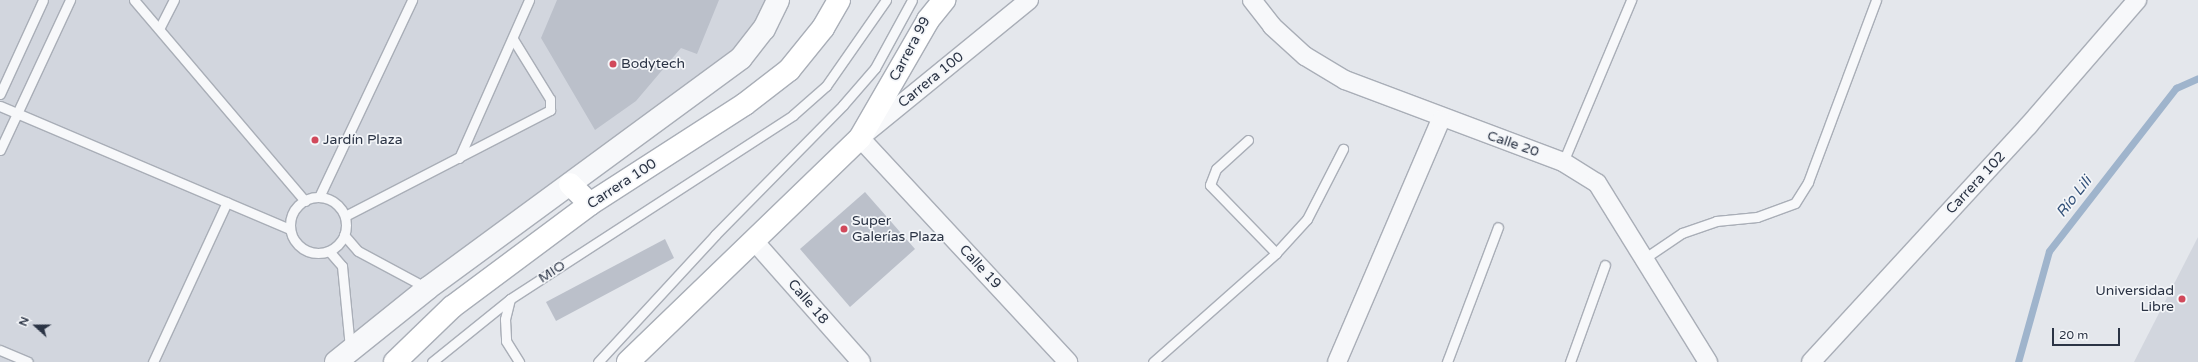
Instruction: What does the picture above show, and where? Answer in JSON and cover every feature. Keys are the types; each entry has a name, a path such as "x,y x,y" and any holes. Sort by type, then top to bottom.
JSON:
{"main road":[{"name":"Carrera 100","path":"395,362 452,307 590,204 745,104 789,70 823,28 839,0"},
{"name":"Carrera 99","path":"860,138 930,10 944,0"},
{"name":"Carrera 100","path":"628,362 755,242 860,138"},
{"path":"570,184 590,204"}],"street":[{"name":"Carrera 100","path":"343,356 428,288 741,58 764,29 778,0"},
{"name":"Carrera 100","path":"860,138 1029,0"},
{"name":"Calle 20","path":"1252,0 1272,26 1306,56 1345,80 1441,119 1563,162 1597,183 1645,258 1708,362"},
{"name":"Carrera 102","path":"1811,362 2028,126 2137,0"},
{"path":"1337,362 1441,119"},
{"name":"Calle 19","path":"860,138 1068,362"},
{"name":"Calle 18","path":"755,242 861,362"}],"lane":[{"path":"0,94 43,0"},
{"path":"0,150 70,0"},
{"path":"134,0 305,200"},
{"path":"159,29 174,0"},
{"path":"319,197 412,0"},
{"path":"458,158 530,0"},
{"name":"MIO","path":"432,362 510,299 793,115 826,86 886,0"},
{"path":"598,362 715,235 875,68 912,0"},
{"path":"1563,162 1631,0"},
{"path":"1645,258 1682,233 1716,221 1757,217 1795,203 1808,182 1876,0"},
{"path":"345,216 550,110 550,99 513,39"},
{"path":"0,106 290,229 300,246 318,253 329,251 344,235 345,216 330,199 319,197 305,200 294,211 290,229"},
{"path":"1248,140 1216,169 1210,185 1276,253"},
{"path":"1153,362 1276,253 1307,219 1343,149"},
{"path":"153,362 227,202"},
{"path":"1447,362 1498,227"},
{"path":"344,235 358,251 428,288"},
{"path":"329,251 342,266 343,356"},
{"path":"1570,362 1605,265"},
{"path":"510,299 504,319 506,341 519,362"},
{"path":"0,350 28,362"}],"shaded area":[{"name":"Jardín Plaza","path":"0,0 778,0 764,29 336,362 0,362"},
{"name":"Universidad Libre","path":"2198,237 2198,362 2134,362"}],"building":[{"name":"Bodytech","path":"557,0 719,0 697,54 681,48 636,101 595,130 541,38"},
{"path":"865,192 915,249 850,307 800,249"},
{"path":"665,239 674,258 556,321 546,302"}],"waterway":[{"name":"Río Lili","path":"2018,362 2049,251 2176,88 2198,78"}],"place":[{"name":"Bodytech","path":"613,64"},
{"name":"Jardín Plaza","path":"315,140"},
{"name":"Super Galerías Plaza","path":"844,229"},
{"name":"Universidad Libre","path":"2182,299"}]}
